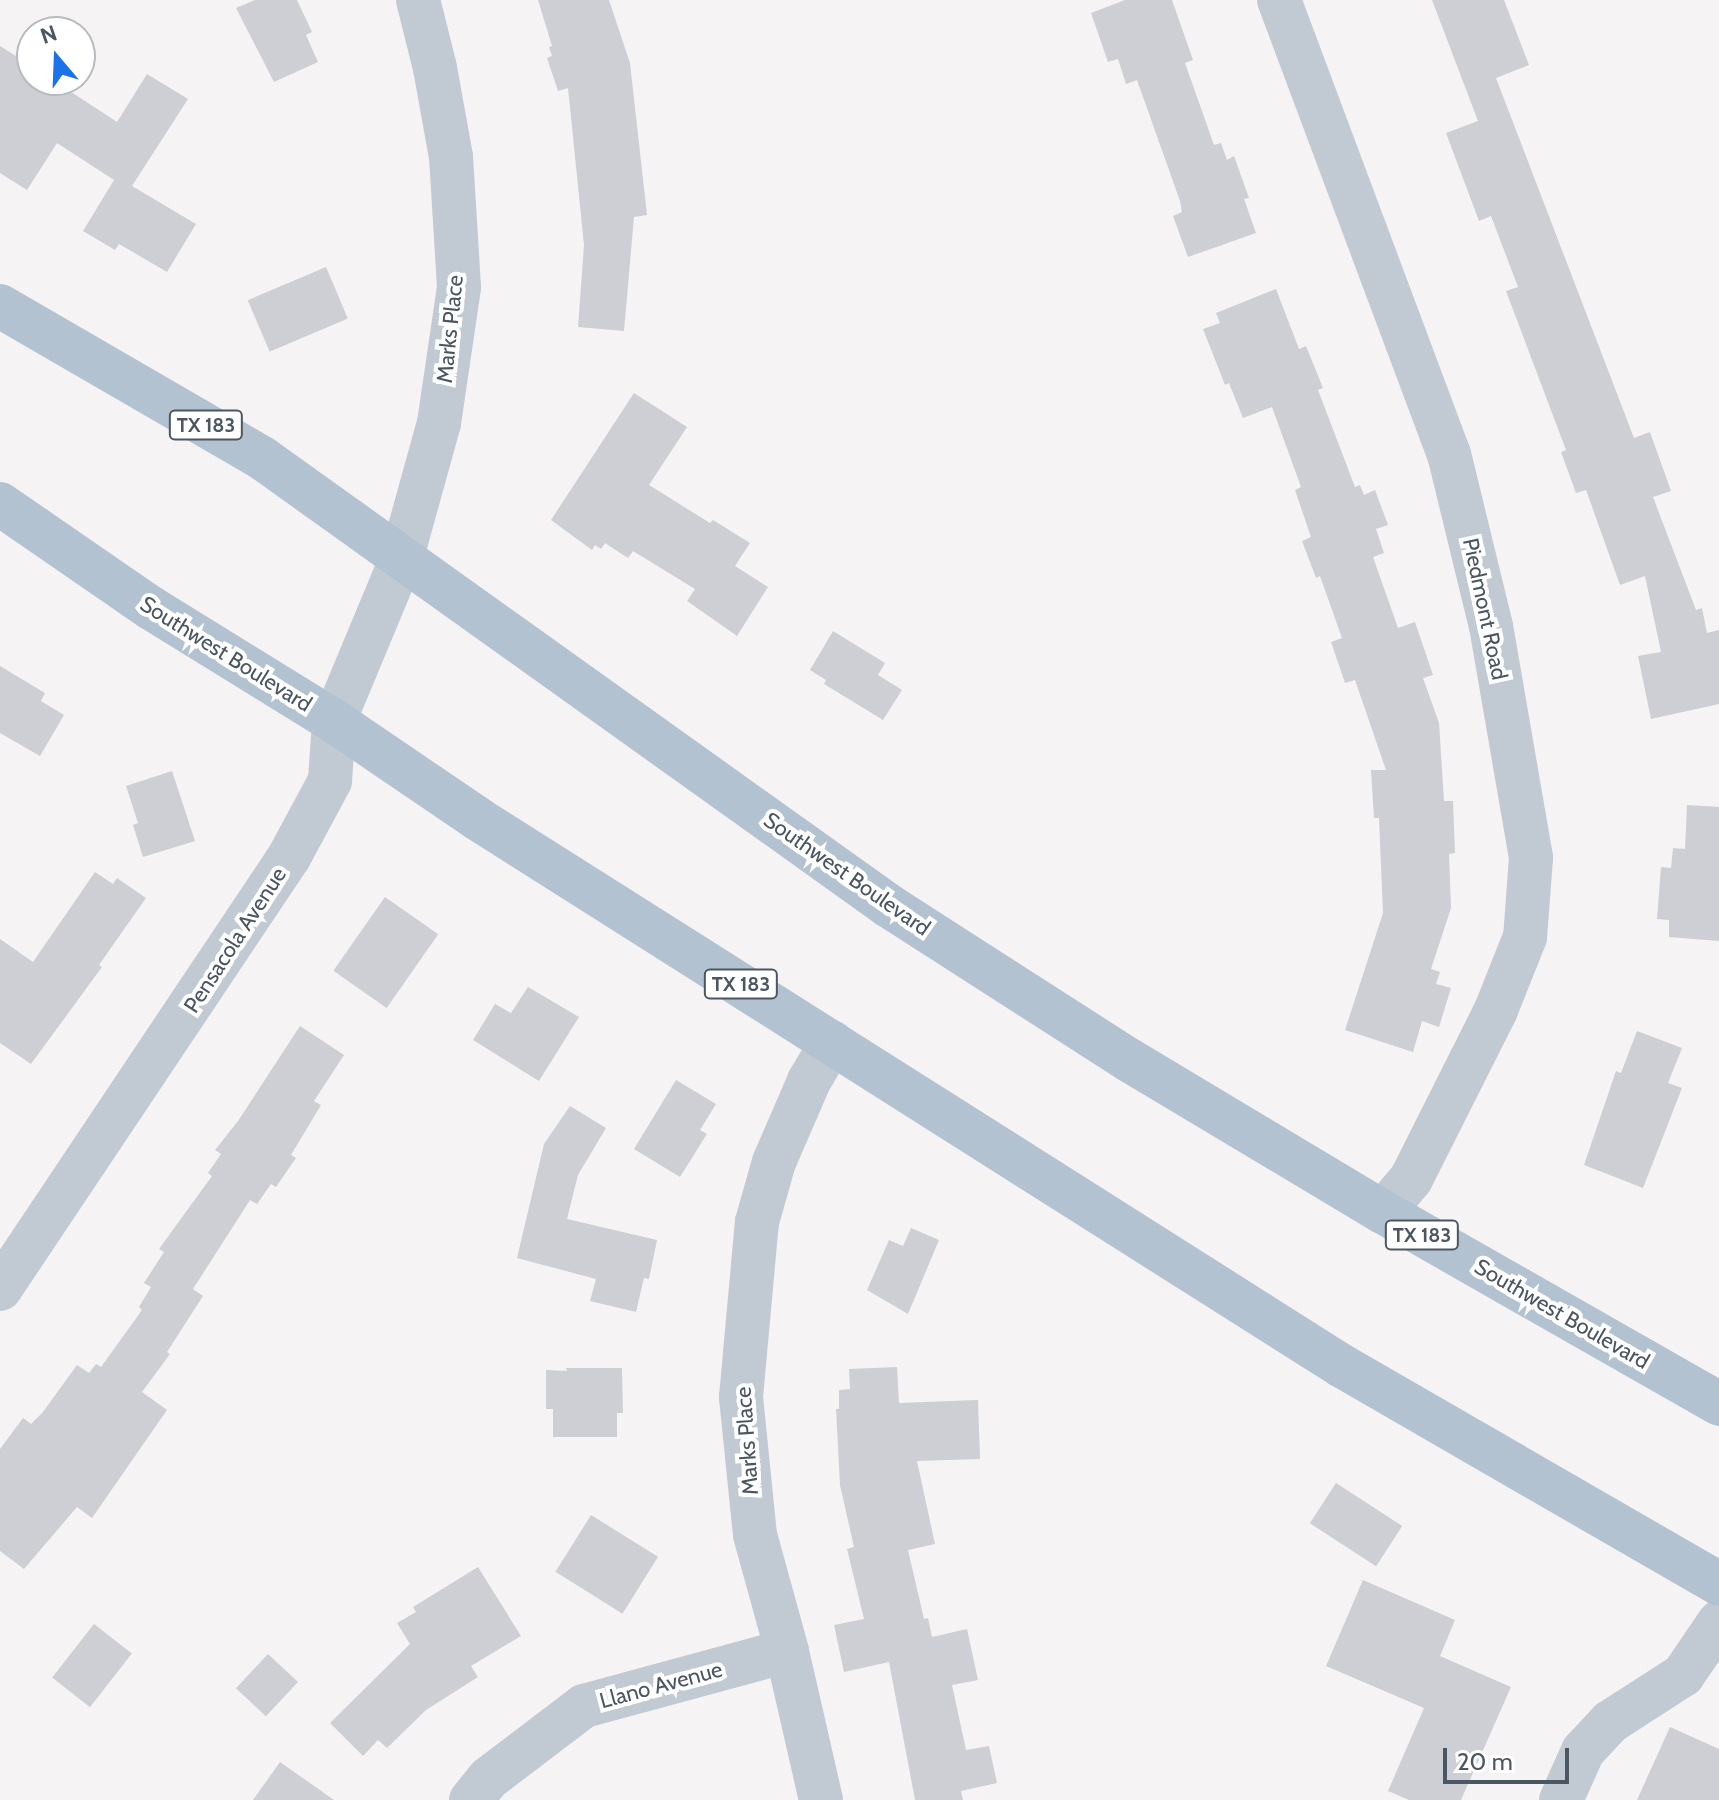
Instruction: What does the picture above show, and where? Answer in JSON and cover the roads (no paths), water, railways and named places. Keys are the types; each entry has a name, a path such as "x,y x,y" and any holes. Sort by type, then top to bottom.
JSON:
{"main road":[{"name":"Southwest Boulevard","path":"0,306 262,458 889,906 1129,1060 1383,1212 1719,1404"},
{"name":"Southwest Boulevard","path":"0,504 151,608 334,721 478,819 1342,1366 1719,1584"}],"street":[{"name":"Marks Place","path":"401,560 439,423 459,287 451,157 435,68 418,0"},
{"name":"Piedmont Road","path":"1279,0 1449,454 1491,626 1531,858 1525,937 1496,1010 1411,1179 1383,1212"},
{"name":"Pensacola Avenue","path":"0,1289 289,857 330,781 334,721 401,560"},
{"name":"Marks Place","path":"821,1800 787,1651 755,1535 741,1397 757,1222 774,1162 809,1081 832,1042"},
{"path":"1561,1800 1583,1751 1610,1722 1683,1675 1719,1622"},
{"name":"Llano Avenue","path":"471,1800 489,1778 584,1706 787,1651"}]}
